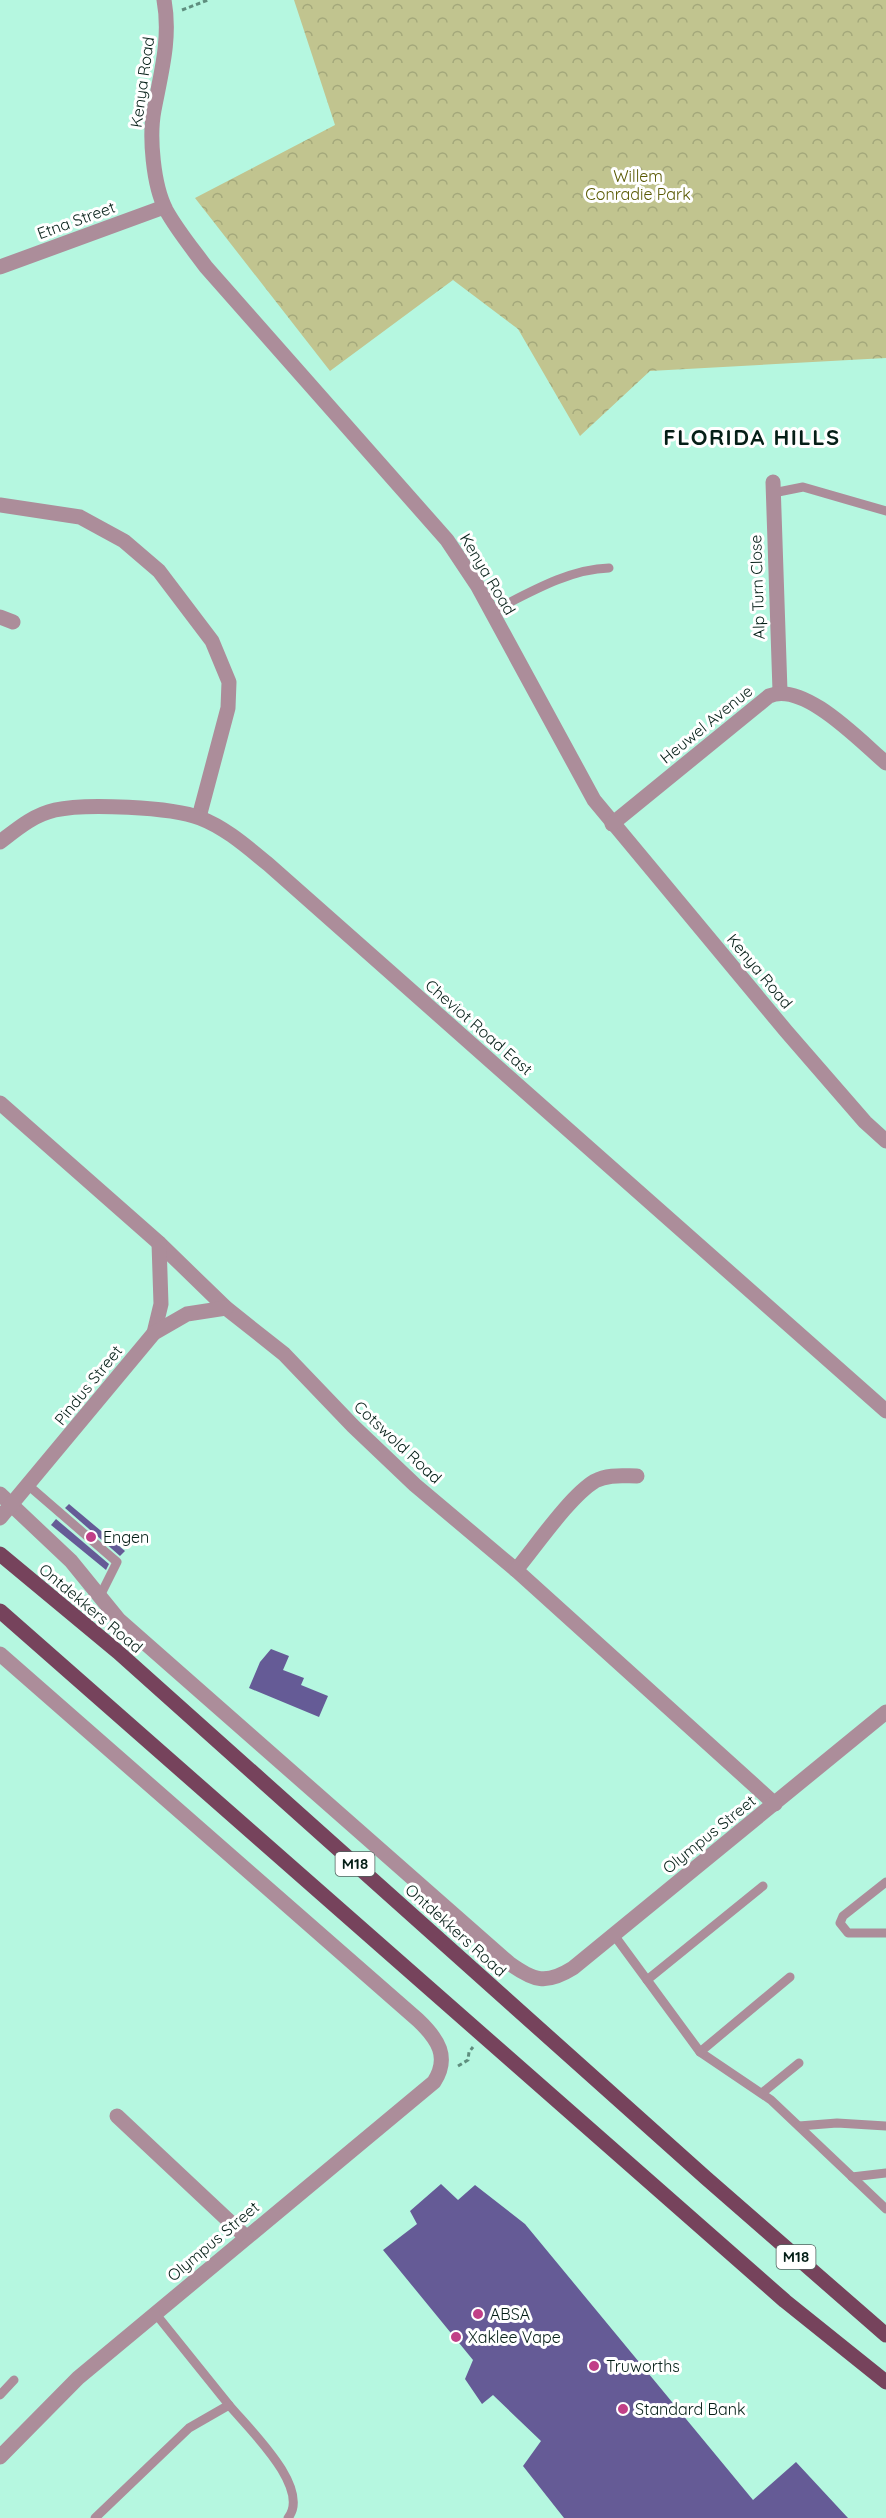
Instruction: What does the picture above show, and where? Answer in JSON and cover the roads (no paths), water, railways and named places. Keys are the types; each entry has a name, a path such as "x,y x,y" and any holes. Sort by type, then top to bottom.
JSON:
{"main road":[{"name":"Ontdekkers Road","path":"0,1554 118,1652 706,2178 886,2335"},
{"name":"M18","path":"0,1611 785,2301 886,2382"}],"street":[{"name":"Kenya Road","path":"164,0 167,16 166,53 152,133 153,157 164,207 206,267 447,540 477,585 580,778 612,824 865,1122 886,1141"},
{"name":"Etna Street","path":"0,267 164,207"},
{"name":"Alp Turn Close","path":"773,487 780,691"},
{"path":"0,505 80,517 124,541 159,571 212,641 229,682 228,708 199,817"},
{"name":"Heuwel Avenue","path":"612,824 769,696 780,691 808,700 886,763"},
{"name":"Cheviot Road East","path":"0,842 26,821 54,810 93,806 132,808 199,817 229,832 886,1411"},
{"name":"Cotswold Road","path":"0,1103 159,1243 226,1308 284,1354 352,1426 415,1485 516,1570 775,1804"},
{"path":"154,1334 161,1304 159,1243"},
{"name":"Pindus Street","path":"0,1518 154,1334 187,1314 226,1308"},
{"path":"516,1570 579,1494 596,1480 610,1476 637,1476"},
{"name":"Ontdekkers Road","path":"0,1494 71,1561 119,1620 509,1963 530,1977 552,1979"},
{"name":"Olympus Street","path":"0,1654 418,2020 436,2039 442,2053 442,2064 434,2082 78,2378 0,2457"},
{"name":"Olympus Street","path":"552,1979 573,1968 886,1712"},
{"path":"117,2116 246,2237"}],"lane":[{"path":"773,487 803,486 886,511"},
{"path":"491,612 533,590 598,568 609,568"},
{"path":"29,1485 117,1562 100,1596"},
{"path":"886,1882 843,1916 840,1923 848,1933 886,1933"},
{"path":"647,1980 763,1886"},
{"path":"614,1935 700,2052 762,2093 886,2209"},
{"path":"700,2052 790,1977"},
{"path":"762,2093 800,2064"},
{"path":"799,2126 837,2123 886,2126"},
{"path":"852,2177 886,2174"},
{"path":"155,2313 287,2477 294,2493 292,2514 288,2518"},
{"path":"0,2395 14,2380"},
{"path":"95,2518 189,2428 229,2405"}],"place":[{"name":"Engen","path":"91,1537"},
{"name":"ABSA","path":"478,2314"},
{"name":"Xaklee Vape","path":"456,2337"},
{"name":"Truworths","path":"594,2366"},
{"name":"Standard Bank","path":"623,2409"}],"district":[{"name":"FLORIDA HILLS","path":"752,437"}],"park label":[{"name":"Willem Conradie Park","path":"638,185"}]}
